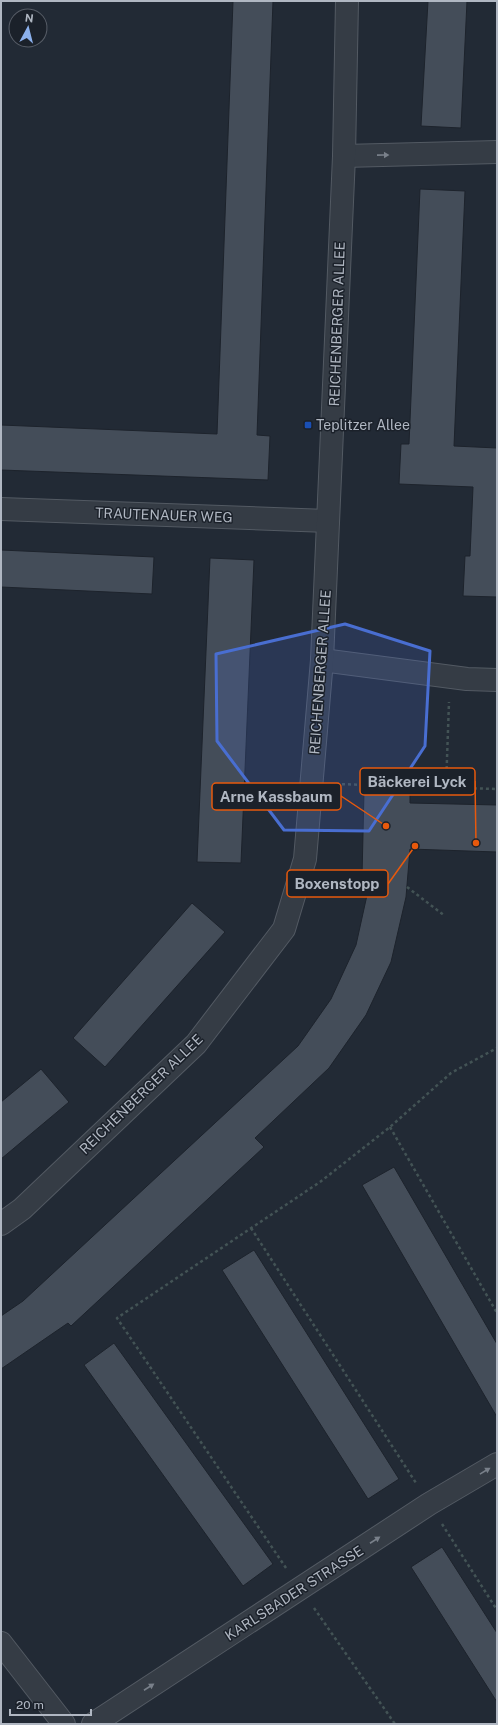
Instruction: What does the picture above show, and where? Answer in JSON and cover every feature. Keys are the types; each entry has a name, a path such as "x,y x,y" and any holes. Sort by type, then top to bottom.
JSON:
{"street":[{"name":"REICHENBERGER ALLEE","path":"1,1224 22,1209 196,1044 284,929 305,859 322,660 344,156 347,1"},
{"path":"344,156 497,152"},
{"name":"TRAUTENAUER WEG","path":"1,509 328,521"},
{"path":"322,660 450,677 497,680"},
{"name":"KARLSBADER STRASSE","path":"93,1724 429,1504 497,1464"},
{"path":"1,1643 64,1724"}],"path":[{"path":"446,787 450,677"},
{"path":"312,783 497,789"},
{"path":"301,873 368,885"},
{"path":"407,887 445,916"},
{"path":"395,1724 117,1318 320,1182 390,1127 451,1073 497,1048"},
{"path":"390,1127 497,1313"},
{"path":"251,1228 497,1610"}],"highlighted area":[{"path":"345,624 430,651 425,746 369,831 284,830 217,741 216,654"}],"building":[{"path":"233,1 273,1 257,435 270,436 268,480 1,470 1,425 217,434"},
{"path":"428,1 467,1 461,128 421,126"},
{"path":"420,189 465,191 454,446 497,448 497,597 463,596 465,556 470,556 473,487 399,484 401,444 409,444"},
{"path":"1,550 154,557 152,594 1,587"},
{"path":"210,558 254,560 241,863 197,862"},
{"path":"364,791 410,792 410,803 497,805 497,852 410,849 406,897 391,962 366,1015 329,1068 255,1138 264,1147 71,1326 68,1323 1,1369 1,1316 23,1301 298,1046 331,999 356,945 371,877 362,877"},
{"path":"192,903 225,932 105,1067 73,1038"},
{"path":"41,1069 69,1102 1,1159 1,1102"},
{"path":"394,1167 497,1344 497,1417 362,1185"},
{"path":"254,1250 399,1479 368,1499 222,1270"},
{"path":"114,1343 273,1564 243,1586 84,1365"},
{"path":"442,1547 497,1633 497,1702 411,1567"}],"place":[{"name":"Teplitzer Allee","path":"308,425"},
{"name":"Arne Kassbaum","path":"386,826"},
{"name":"Bäckerei Lyck","path":"476,843"},
{"name":"Boxenstopp","path":"415,846"}]}
